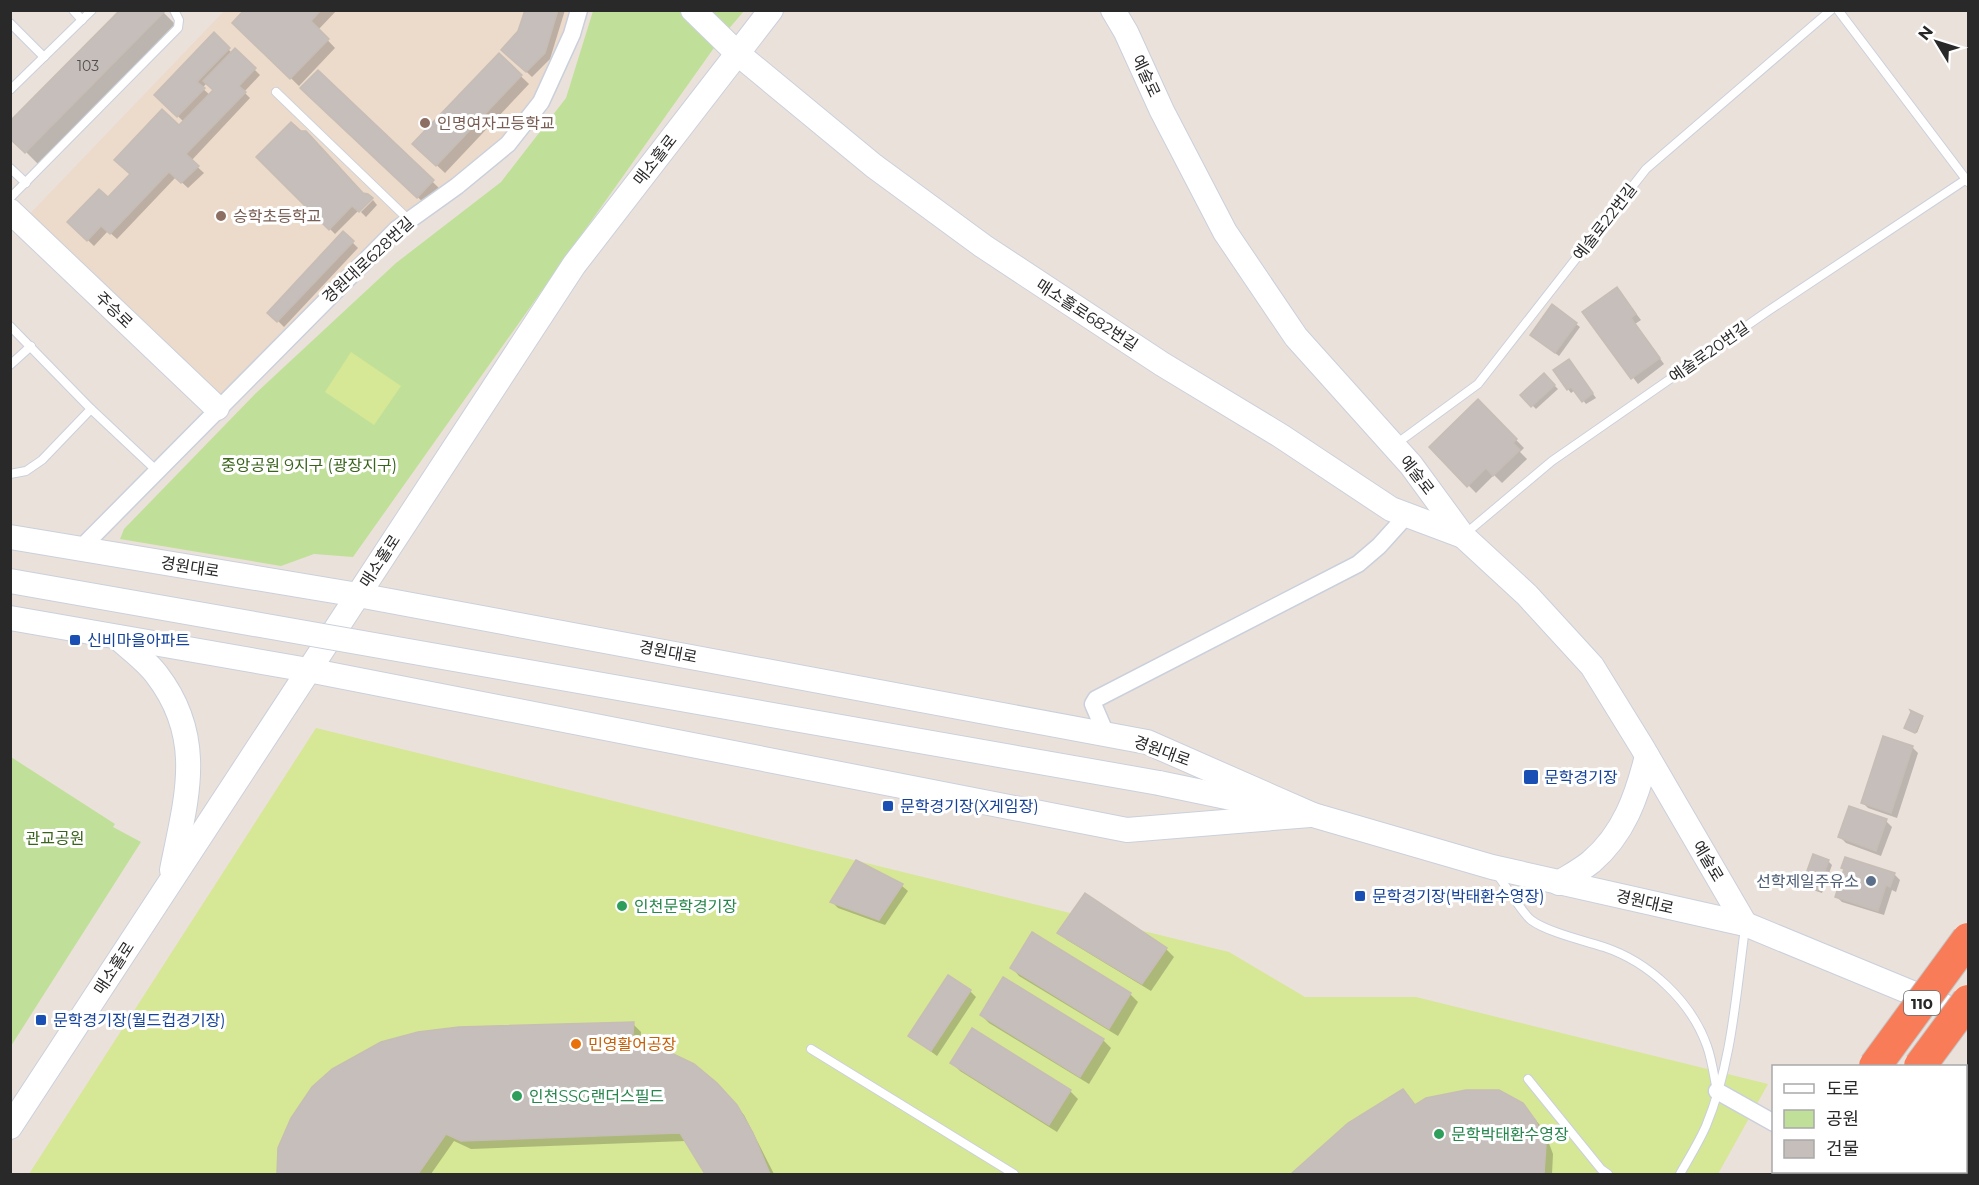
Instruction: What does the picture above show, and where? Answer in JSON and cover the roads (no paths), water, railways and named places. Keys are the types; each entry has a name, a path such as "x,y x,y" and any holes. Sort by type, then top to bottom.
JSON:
{"highway":[{"name":"110","path":"1876,1065 1968,939"},
{"name":"110","path":"1921,1065 1968,1001"}],"main road":[{"name":"매소홀로682번길","path":"693,10 737,53 874,166 982,246 1162,363 1281,436 1391,509 1463,536"},
{"name":"매소홀로","path":"10,1127 574,265 771,10"},
{"name":"예술로","path":"1113,10 1224,232 1296,337 1411,465 1463,536 1527,595 1592,666 1745,924"},
{"name":"주승로","path":"16,221 217,408"},
{"name":"경원대로","path":"10,537 358,595 1147,742 1313,815"},
{"name":"경원대로","path":"10,581 1159,783 1313,815 1492,867 1745,924 1968,1016"},
{"name":"경원대로","path":"10,618 308,670 1127,830 1313,815"},
{"path":"117,637 157,675 177,707 188,741 189,781 169,883"},
{"path":"1559,883 1590,862 1614,836 1633,803 1647,756"}],"street":[{"name":"경원대로628번길","path":"80,549 217,408 397,229 457,186 508,144 542,102 572,34 579,10"},
{"path":"1106,734 1093,704 1096,699 1358,564 1379,546 1407,515"},
{"path":"1717,1091 1772,1122"}],"lane":[{"path":"73,10 82,20"},
{"path":"11,90 92,10"},
{"path":"10,198 178,28 179,20 174,10"},
{"name":"예술로22번길","path":"1394,446 1478,384 1646,169 1831,10"},
{"name":"예술로20번길","path":"1463,536 1552,461 1768,311 1967,181 1838,10"},
{"path":"10,23 44,57"},
{"path":"276,92 409,220"},
{"path":"10,168 26,183"},
{"path":"10,326 91,409 156,470"},
{"path":"10,365 31,346"},
{"path":"10,474 26,471 42,460 91,409"},
{"path":"1492,867 1531,920 1618,952 1650,971 1667,987 1683,1004 1698,1026 1707,1047 1717,1091"},
{"path":"1680,1174 1706,1126 1717,1091 1731,1030 1745,924"},
{"path":"811,1049 1014,1174"},
{"path":"1528,1079 1600,1169 1608,1174"}],"place":[{"name":"인명여자고등학교","path":"425,123"},
{"name":"승학초등학교","path":"221,216"},
{"name":"신비마을아파트","path":"75,640"},
{"name":"문학경기장","path":"1531,777"},
{"name":"문학경기장(X게임장)","path":"888,806"},
{"name":"선학제일주유소","path":"1871,881"},
{"name":"문학경기장(박태환수영장)","path":"1360,896"},
{"name":"인천문학경기장","path":"622,906"},
{"name":"문학경기장(월드컵경기장)","path":"41,1020"},
{"name":"민영활어공장","path":"576,1044"},
{"name":"인천SSG랜더스필드","path":"517,1096"},
{"name":"문학박태환수영장","path":"1439,1134"}],"park label":[{"name":"중앙공원 9지구 (광장지구)","path":"309,465"},
{"name":"관교공원","path":"55,838"}]}
